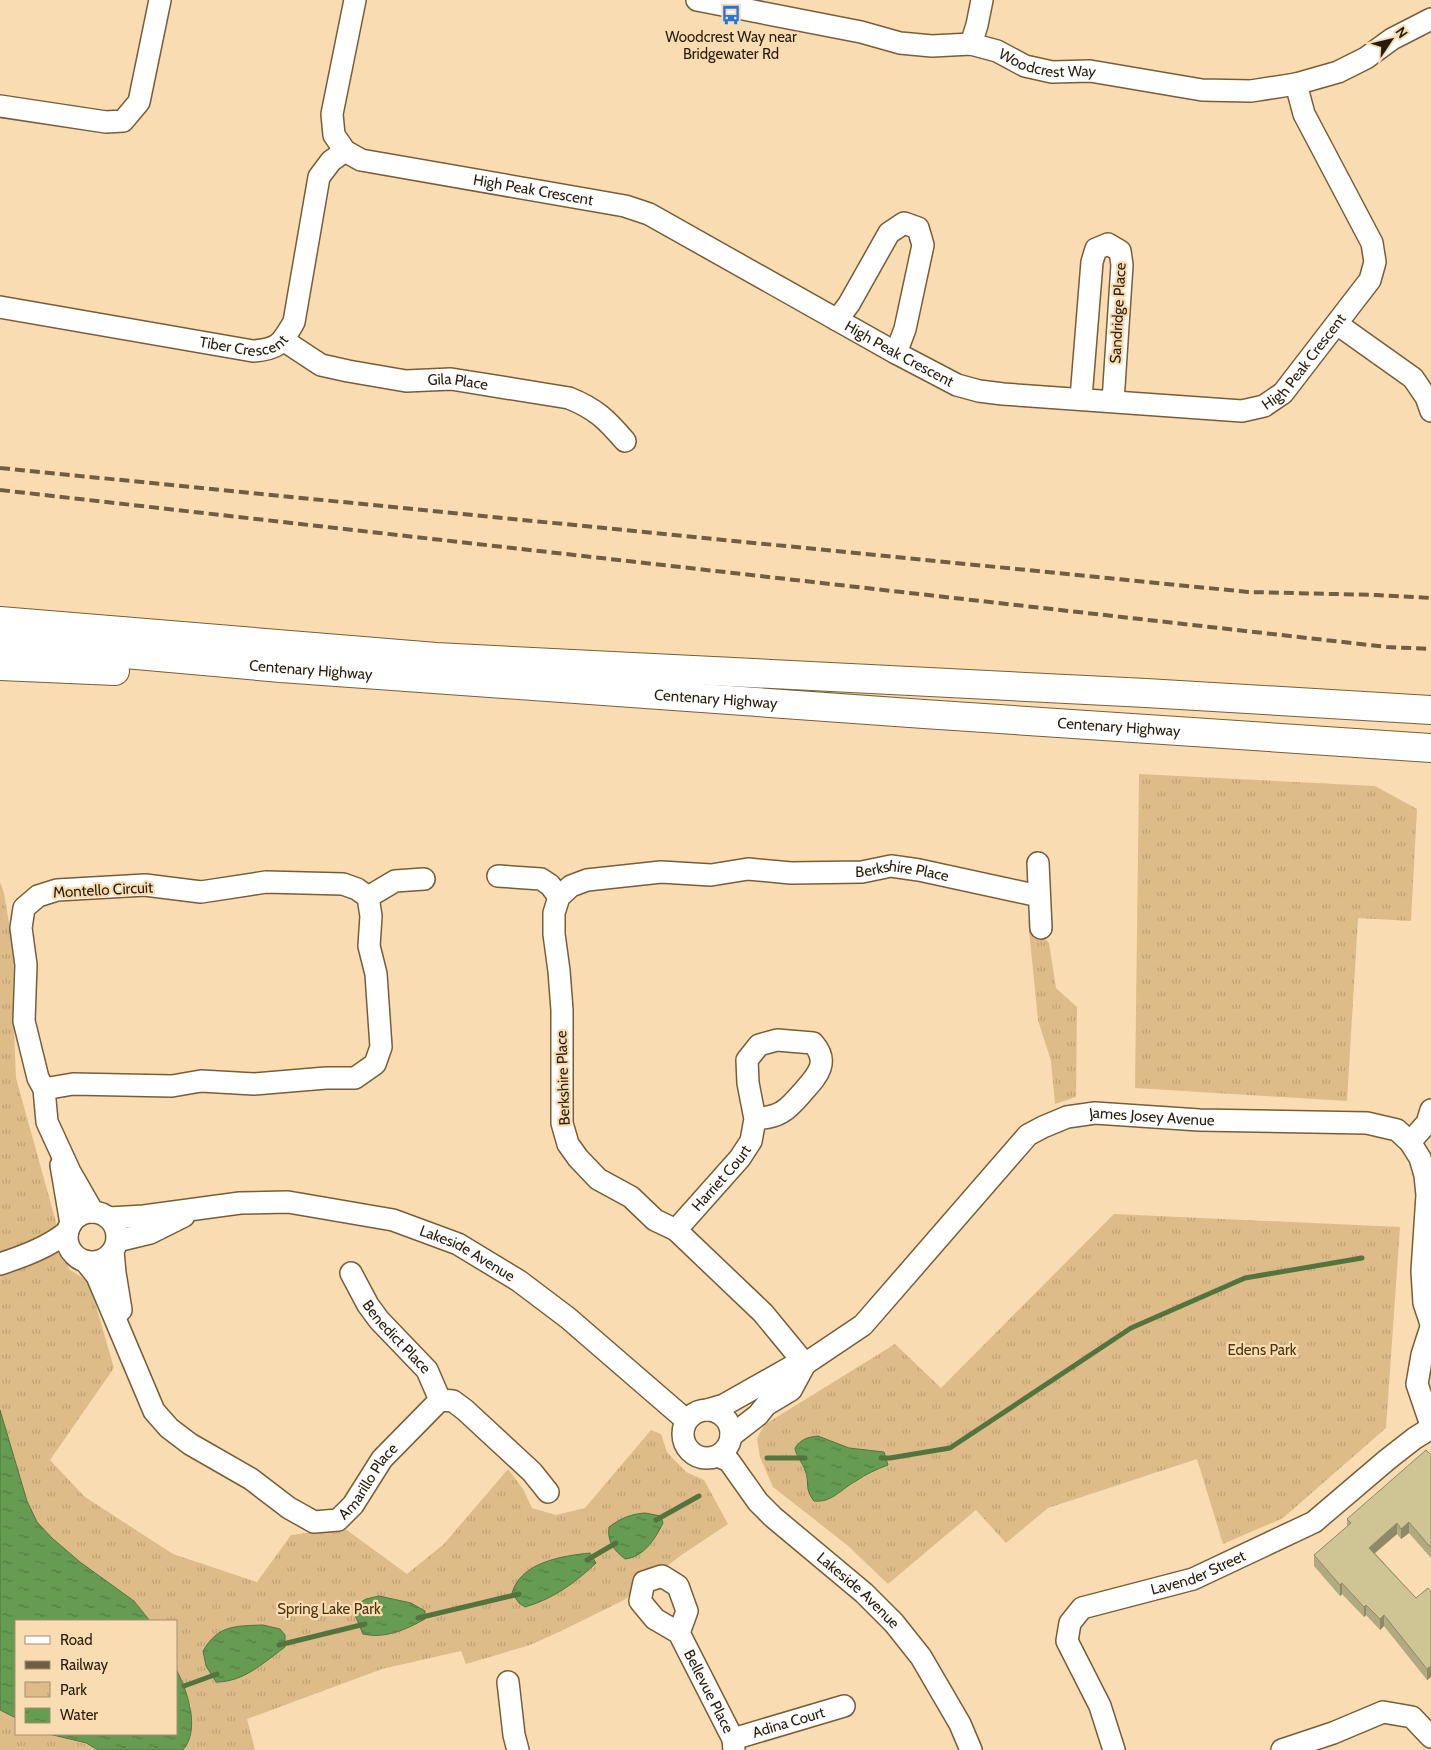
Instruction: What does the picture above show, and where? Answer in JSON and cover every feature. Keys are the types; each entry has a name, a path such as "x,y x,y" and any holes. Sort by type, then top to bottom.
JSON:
{"highway":[{"name":"Centenary Highway","path":"0,621 436,657 1146,693 1431,710"},
{"name":"Centenary Highway","path":"0,643 281,668 1431,748"},
{"path":"0,666 258,674 281,668"}],"street":[{"path":"0,106 106,122 123,121 138,102 160,0"},
{"path":"344,151 334,136 332,114 355,0"},
{"name":"Woodcrest Way","path":"697,0 861,32 900,43 932,46 971,44 997,52 1024,66 1052,72 1090,71 1202,90 1251,91 1296,84 1338,72 1366,58 1392,40 1431,19"},
{"path":"971,44 982,0"},
{"name":"Woodcrest Way","path":"1392,40 1425,34 1431,35"},
{"name":"High Peak Crescent","path":"344,151 361,160 625,206 649,214 896,353 957,385 978,391 1242,411 1264,406 1283,393 1370,280 1375,262 1372,243 1304,114 1296,84"},
{"name":"Tiber Crescent","path":"0,307 253,351 269,349 283,340 294,322 319,177 331,160 344,151"},
{"path":"838,320 850,304 889,233 904,223 918,228 923,246 905,329 896,353"},
{"name":"Sandridge Place","path":"1081,398 1092,262 1096,249 1108,244 1120,250 1122,265 1113,401"},
{"path":"1337,324 1413,378 1426,397 1431,411"},
{"name":"Gila Place","path":"283,340 321,365 348,371 406,381 450,379 569,398 583,404 606,419 625,441"},
{"path":"1038,863 1041,928"},
{"name":"Berkshire Place","path":"805,1364 763,1313 676,1230 655,1220 631,1197 598,1179 578,1158 568,1144 562,1123 562,1010 560,971 554,934 554,913 559,897 571,886 588,880 661,872 711,875 748,869 791,873 862,872 891,866 919,870 1039,896"},
{"path":"498,876 541,879 550,885 559,897"},
{"path":"44,1089 73,1084 172,1086 201,1081 254,1084 326,1078 355,1078 375,1064 381,1047 376,974 369,946 371,916 368,898 395,881 424,879"},
{"name":"Montello Circuit","path":"101,1215 70,1172 47,1122 44,1089 38,1078 24,1021 26,966 21,928 24,908 38,896 57,890 145,885 201,892 266,882 343,884 358,889 368,898"},
{"path":"1410,1142 1427,1123 1431,1110"},
{"name":"James Josey Avenue","path":"707,1410 724,1405 793,1366 805,1364 863,1325 1028,1135 1067,1117 1095,1113 1199,1120 1367,1123 1396,1130 1410,1142 1420,1158 1425,1175 1427,1195 1422,1271 1424,1303 1431,1326 1422,1355 1417,1384 1431,1427"},
{"name":"Harriet Court","path":"676,1230 740,1158 751,1141 755,1119"},
{"name":"Montello Circuit","path":"56,1139 70,1227"},
{"name":"Lakeside Avenue","path":"101,1215 144,1216 240,1203 288,1202 393,1220 458,1244 519,1281 568,1318 686,1420"},
{"name":"Lakeside Avenue","path":"115,1246 150,1233 199,1208"},
{"path":"84,1213 101,1215 114,1225 117,1233 115,1246 101,1261 10,1261 56,1241 84,1213"},
{"path":"70,1227 69,1246 82,1260"},
{"name":"Amarillo Place","path":"115,1246 115,1273 126,1342"},
{"name":"Amarillo Place","path":"82,1260 97,1276 154,1411 169,1428 190,1444 251,1479 289,1508 314,1522 338,1520 353,1505 382,1459 440,1400"},
{"name":"Benedict Place","path":"351,1273 368,1305 379,1320 427,1370 440,1400"},
{"name":"James Josey Avenue","path":"731,1436 758,1415 766,1406 791,1390 805,1364"},
{"path":"440,1400 453,1401 465,1410 532,1472 548,1492"},
{"path":"707,1410 721,1414 726,1420 731,1436 728,1446 718,1456 711,1458 695,1456 688,1451 682,1436 686,1420 699,1411 707,1410"},
{"name":"Lavender Street","path":"1114,1750 1100,1706 1067,1641 1070,1623 1082,1608 1193,1579 1314,1522 1388,1459 1431,1427"},
{"name":"Lakeside Avenue","path":"718,1456 729,1461 758,1502 773,1517 864,1593 894,1624 926,1664 960,1724 971,1750"},
{"name":"Bellevue Place","path":"679,1632 733,1745"},
{"path":"508,1682 514,1735 518,1750"},
{"name":"Adina Court","path":"733,1745 844,1706"},
{"path":"1282,1750 1333,1733 1383,1712 1412,1717 1431,1737"}],"green space":[{"path":"1139,774 1375,786 1417,809 1411,921 1358,918 1347,1101 1135,1088"},
{"name":"Spring Lake Park","path":"0,882 4,893 14,954 13,1006 16,1078 69,1269 89,1282 114,1368 50,1460 85,1497 173,1554 257,1582 291,1535 344,1528 407,1574 444,1544 508,1469 523,1489 532,1508 556,1515 585,1508 651,1430 661,1434 667,1452 686,1472 704,1480 728,1524 680,1556 624,1600 530,1645 466,1664 461,1651 382,1669 247,1719 255,1750 183,1750 185,1749 191,1706 178,1674 178,1620 149,1620 134,1601 80,1562 37,1522 27,1501 0,1410"},
{"path":"1028,920 1049,943 1056,988 1077,1007 1076,1097 1055,1104 1051,1061 1038,1020"},
{"name":"Edens Park","path":"1114,1214 1400,1227 1386,1428 1283,1518 1223,1544 1197,1459 1048,1508 1006,1543 976,1510 888,1584 847,1545 773,1487 760,1457 757,1439 764,1425 895,1344 941,1388"},
{"path":"0,1710 15,1718 15,1735 53,1735 86,1744 98,1750 0,1750"}],"water":[{"path":"0,1410 27,1501 37,1522 80,1562 134,1601 149,1620 15,1620 15,1718 0,1710"},
{"path":"818,1436 849,1448 884,1452 888,1465 864,1476 831,1498 814,1501 809,1493 805,1470 795,1448 805,1439"},
{"path":"645,1513 661,1516 663,1523 652,1541 643,1551 632,1558 625,1559 610,1541 609,1527 626,1517"},
{"path":"590,1553 596,1563 572,1584 545,1600 525,1607 519,1603 512,1593 524,1574 544,1562"},
{"path":"379,1596 411,1603 425,1611 425,1619 410,1627 387,1634 363,1634 355,1615 356,1605 366,1599"},
{"path":"263,1625 280,1629 285,1635 285,1647 244,1675 236,1679 216,1682 206,1666 203,1651 209,1642 215,1636 228,1629"},
{"path":"178,1674 188,1698 192,1721 188,1741 183,1750 98,1750 86,1743 53,1735 178,1735"}],"building":[{"path":"1426,1450 1431,1455 1431,1548 1409,1522 1401,1529 1397,1523 1369,1548 1416,1598 1428,1588 1431,1592 1431,1666 1427,1669 1384,1615 1380,1619 1366,1605 1364,1607 1342,1583 1340,1585 1314,1555 1351,1523 1347,1519"}],"waterway":[{"path":"881,1458 950,1448 1131,1328 1245,1278 1362,1258"},
{"path":"767,1458 805,1458"},
{"path":"656,1520 699,1496"},
{"path":"587,1560 616,1543"},
{"path":"418,1618 519,1594"},
{"path":"279,1645 365,1624"},
{"path":"184,1686 217,1674"}],"railway":[{"path":"0,468 1248,592 1431,598"},
{"path":"0,490 1387,647 1431,649"}],"place":[{"name":"Woodcrest Way near Bridgewater Rd","path":"731,15"}]}
